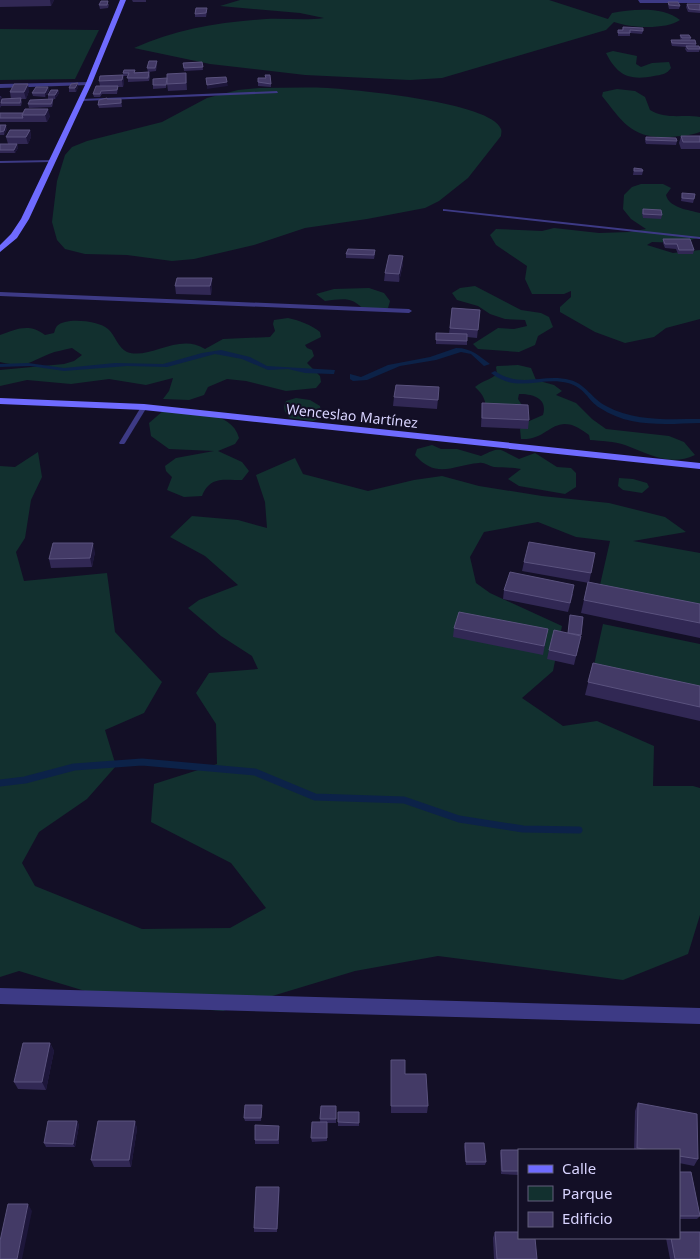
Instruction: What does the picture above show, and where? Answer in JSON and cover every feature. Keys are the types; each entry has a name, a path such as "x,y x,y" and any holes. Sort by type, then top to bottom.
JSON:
{"street":[{"path":"0,250 14,236 25,219 89,83 122,0"},
{"path":"640,2 700,1"},
{"path":"0,86 89,83"},
{"name":"Wenceslao Martínez","path":"0,401 144,407 700,466"},
{"path":"0,996 700,1016"}],"lane":[{"path":"81,100 277,92"},
{"path":"0,162 52,161"},
{"path":"445,210 700,238"},
{"path":"0,294 409,311"},
{"path":"122,443 144,407"}],"green space":[{"path":"240,0 549,0 608,19 612,13 629,10 648,10 665,12 680,20 657,27 629,26 614,22 606,30 442,78 410,80 305,75 210,64 134,48 182,31 215,24 266,19 324,18 300,13 220,6"},
{"path":"0,29 99,30 75,79 0,80"},
{"path":"613,51 637,56 636,64 641,67 652,63 669,62 671,68 666,73 659,75 631,77 619,71 610,61 606,53"},
{"path":"259,88 328,88 422,99 474,111 492,120 501,129 501,136 468,178 439,201 425,208 305,228 254,245 194,259 172,261 127,255 85,254 65,249 57,240 52,222 57,181 65,155 72,147 87,141 162,122 207,98 238,90"},
{"path":"617,89 635,91 645,97 650,110 656,113 668,116 700,117 700,132 689,135 657,137 637,132 622,121 602,96 603,92"},
{"path":"641,184 663,184 671,188 666,195 671,203 680,208 700,213 700,237 682,243 652,242 647,245 673,253 700,250 700,319 666,328 654,337 625,343 595,332 560,312 560,307 571,297 571,291 564,294 532,294 525,279 527,266 496,245 490,235 496,229 542,231 554,228 599,233 629,232 646,229 631,219 623,209 624,195 632,187"},
{"path":"475,286 521,310 541,313 549,317 553,327 538,336 535,345 519,352 478,349 473,344 498,328 514,329 527,326 525,320 505,319 490,314 478,306 457,300 452,293 460,288"},
{"path":"369,288 384,293 390,301 388,308 365,311 351,301 342,299 325,301 316,294 334,289"},
{"path":"288,318 305,323 320,332 321,337 305,345 312,350 314,356 307,363 320,376 321,382 316,388 286,391 246,381 227,379 208,387 204,395 189,400 163,399 169,391 173,378 146,385 109,379 71,384 27,380 0,386 0,370 64,364 74,361 82,355 72,348 52,353 26,364 15,365 0,362 0,335 17,329 34,329 45,335 54,333 56,327 61,323 75,321 90,322 108,329 119,345 127,352 145,353 185,343 205,349 223,339 270,337 275,331 274,320"},
{"path":"518,365 531,368 536,380 554,385 562,391 556,395 576,403 592,419 606,429 669,436 684,442 695,455 677,460 660,458 621,444 590,440 589,435 577,427 568,424 560,424 539,435 521,439 520,429 527,422 543,415 544,409 541,401 534,396 519,394 518,399 527,413 486,412 484,398 475,387 497,374 497,366"},
{"path":"296,398 310,400 320,406 321,413 318,419 313,421 290,418 284,406 286,401"},
{"path":"163,411 207,414 227,422 235,429 239,438 235,444 218,451 242,462 249,471 242,480 213,482 202,496 184,497 167,490 172,477 166,471 165,466 176,458 214,451 169,449 151,436 149,423"},
{"path":"432,445 441,449 457,449 481,456 501,450 519,459 535,453 557,467 571,468 576,473 576,487 565,494 519,486 508,479 521,469 494,467 483,463 446,469 431,467 423,463 415,455 417,449"},
{"path":"38,452 42,477 31,500 25,538 16,552 24,581 107,573 115,632 162,682 144,713 105,730 116,766 87,799 39,832 22,863 35,886 142,929 230,928 266,908 231,863 151,822 154,784 217,764 216,724 196,693 209,673 258,669 252,656 221,636 188,608 199,600 238,585 205,556 170,537 192,516 238,520 267,528 265,502 256,475 295,458 303,474 368,491 414,480 442,476 479,486 542,496 609,503 665,517 686,532 633,541 700,553 700,605 600,585 610,541 576,537 538,522 484,532 470,557 476,583 490,593 562,626 553,671 522,698 563,726 597,721 654,746 653,786 693,786 700,788 700,915 688,954 623,980 438,956 355,971 223,1011 128,1004 19,971 0,977 0,466 15,467"},
{"path":"619,478 647,483 649,487 642,493 623,490 618,486"},
{"path":"603,624 700,644 700,688 594,665"}],"water":[{"path":"456,348 471,351 490,364 484,366 471,354 461,352 436,360 400,366 367,380 353,381 350,379 350,374 361,377 388,365 430,357"},
{"path":"221,350 250,357 267,366 335,370 334,374 331,374 305,373 288,369 268,370 242,359 215,354 167,367 127,366 64,371 30,366 0,367 0,364 28,363 64,368 115,363 163,364 202,353"},
{"path":"495,371 514,379 560,378 570,380 576,382 606,406 629,415 664,419 700,419 700,423 648,423 624,419 600,408 574,385 558,381 520,384 501,379 491,373"}],"building":[{"path":"101,1 108,1 107,5 99,5"},
{"path":"668,2 678,2 680,6 669,5"},
{"path":"687,4 700,4 700,10 689,9"},
{"path":"196,8 207,8 206,13 195,14"},
{"path":"623,27 643,28 643,31 630,30 630,33 618,33 618,30 623,30"},
{"path":"680,35 689,35 691,38 682,38"},
{"path":"671,40 695,40 696,44 672,43"},
{"path":"686,46 699,46 700,49 688,49"},
{"path":"149,61 157,61 155,68 147,68"},
{"path":"202,62 203,67 184,68 183,63"},
{"path":"124,70 135,70 134,73 149,72 148,78 127,78 129,73 123,73"},
{"path":"186,73 186,83 167,84 167,74"},
{"path":"123,75 122,80 99,81 100,76"},
{"path":"265,75 270,75 271,84 258,82 258,78 266,78"},
{"path":"226,77 227,82 207,85 206,78"},
{"path":"167,78 166,85 153,85 153,79"},
{"path":"78,83 75,88 69,88 71,84"},
{"path":"14,84 28,84 24,92 10,92"},
{"path":"96,86 118,86 117,90 101,91 100,94 93,94"},
{"path":"36,87 48,87 45,93 32,93"},
{"path":"51,90 58,90 55,95 48,95"},
{"path":"21,98 20,103 1,103 2,99"},
{"path":"107,98 121,99 121,103 98,105 99,100"},
{"path":"53,99 51,104 28,104 30,100"},
{"path":"25,109 48,109 45,115 22,115"},
{"path":"0,113 23,113 23,118 0,118"},
{"path":"0,125 6,125 4,131 0,132"},
{"path":"10,130 30,130 26,137 6,137"},
{"path":"681,136 700,136 700,142 683,142"},
{"path":"646,137 676,138 677,141 646,140"},
{"path":"0,144 17,144 14,150 0,150"},
{"path":"634,168 642,169 643,171 634,171"},
{"path":"682,193 695,194 694,199 682,198"},
{"path":"643,209 661,210 662,215 643,214"},
{"path":"663,239 690,239 694,250 679,250 677,244 665,244"},
{"path":"348,249 375,250 374,255 346,254"},
{"path":"389,255 403,256 399,274 385,273"},
{"path":"177,278 212,278 210,286 175,286"},
{"path":"452,308 480,310 478,330 450,328"},
{"path":"436,333 467,334 467,341 436,340"},
{"path":"396,385 439,387 438,400 394,397"},
{"path":"482,403 528,405 529,420 482,418"},
{"path":"529,542 595,553 591,573 524,562"},
{"path":"53,543 93,543 90,558 49,559"},
{"path":"510,572 574,585 570,603 504,590"},
{"path":"588,582 700,604 700,623 584,600"},
{"path":"459,612 548,629 544,646 454,628"},
{"path":"570,615 583,617 581,635 568,633"},
{"path":"554,630 581,636 576,656 549,650"},
{"path":"593,663 700,686 700,707 588,682"},
{"path":"23,1043 50,1043 42,1082 14,1082"},
{"path":"391,1060 405,1060 405,1074 426,1074 428,1106 391,1106"},
{"path":"638,1103 697,1114 698,1159 680,1156 680,1149 637,1148"},
{"path":"245,1105 262,1105 261,1118 244,1118"},
{"path":"321,1106 336,1106 336,1119 320,1119"},
{"path":"338,1112 359,1112 359,1123 338,1122"},
{"path":"48,1121 77,1121 73,1144 44,1143"},
{"path":"98,1121 135,1121 129,1160 91,1160"},
{"path":"312,1122 327,1122 327,1138 311,1138"},
{"path":"255,1125 279,1126 278,1140 255,1140"},
{"path":"465,1143 484,1143 486,1162 466,1162"},
{"path":"501,1150 518,1150 518,1171 502,1171"},
{"path":"680,1172 691,1172 700,1216 680,1216"},
{"path":"256,1187 279,1187 277,1229 254,1228"},
{"path":"8,1204 28,1204 17,1259 0,1259 0,1241"},
{"path":"495,1232 518,1232 518,1239 535,1239 537,1259 497,1259"},
{"path":"680,1232 700,1232 700,1259 675,1259 671,1239 680,1239"}],"waterway":[{"path":"0,783 25,780 74,767 142,762 255,772 315,797 404,800 459,819 523,829 579,830"}]}
